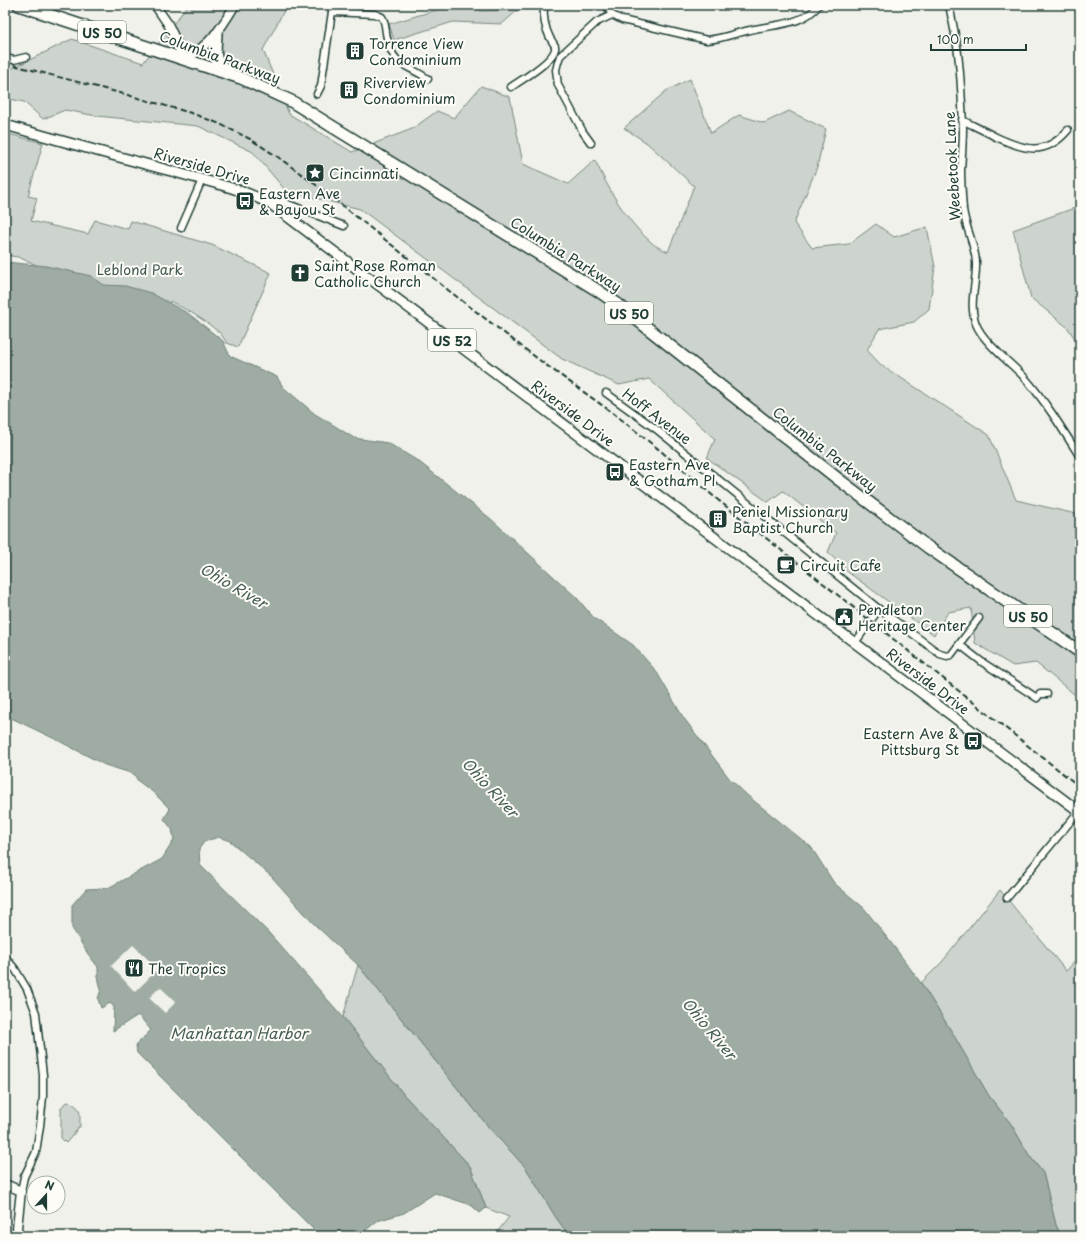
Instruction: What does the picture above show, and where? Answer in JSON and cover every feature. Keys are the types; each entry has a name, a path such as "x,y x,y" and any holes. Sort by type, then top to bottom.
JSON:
{"highway":[{"name":"Columbia Parkway","path":"19,5 241,78 291,100 616,303 838,479 929,548 1080,652"},
{"path":"216,35 215,56 217,63 224,69 241,78"}],"main road":[{"name":"Riverside Drive","path":"5,125 202,180 262,199 286,215 455,341 1079,812"}],"street":[{"path":"155,5 168,24 185,60 201,50 216,35 235,5"},
{"path":"511,87 550,60 555,52 555,46 544,21 544,5"},
{"path":"606,5 612,15 622,20 707,40 717,39 752,29 792,22 811,14 819,5"},
{"name":"Weebetook Lane","path":"949,5 957,44 960,69 964,211 976,261 972,306 977,325 986,339 1033,388 1057,421 1080,457"},
{"path":"317,94 321,86 332,8 376,14 382,17 386,38 391,53 399,63 428,79"},
{"path":"591,143 583,132 558,85 556,75 558,62 564,52 597,22 612,15"},
{"path":"5,58 14,60 26,57"},
{"path":"962,120 1014,145 1025,148 1042,148 1050,145 1057,141 1068,130"},
{"path":"181,228 202,180"},
{"path":"262,199 283,202 344,226"},
{"name":"Hoff Avenue","path":"606,392 656,429 879,609 944,656 951,655 959,646"},
{"path":"855,643 879,609"},
{"path":"979,618 959,646 1037,698 1040,694 1047,694"},
{"path":"1007,898 1079,812"},
{"path":"5,957 15,969 27,989 36,1013 43,1075 42,1112 36,1152 24,1177 21,1191 17,1228 19,1236"},
{"path":"5,1184 21,1191"}],"green space":[{"path":"188,5 287,5 263,50 289,114 352,152 412,129 437,111 454,118 481,86 510,97 523,164 568,184 595,160 612,194 626,215 654,244 668,252 694,186 647,143 624,128 666,91 690,79 711,133 739,115 764,123 789,111 826,129 817,167 794,223 812,248 849,244 876,224 894,237 927,227 935,267 929,309 914,322 879,329 867,350 881,365 989,435 1016,500 1076,514 1080,518 1080,699 1036,663 1013,666 975,643 971,608 948,612 934,635 845,570 828,552 836,533 783,491 768,502 707,458 715,439 649,379 619,385 562,359 360,209 286,191 253,152 198,126 97,116 65,110 43,119 24,102 5,98 5,72 72,39 143,63"},
{"path":"453,5 473,5 481,11 518,10 502,24 453,22 394,40 389,24"},
{"name":"Leblond Park","path":"5,133 43,143 28,196 37,198 31,221 88,234 95,220 128,229 131,221 212,245 271,273 238,347 227,343 220,333 206,322 170,301 162,320 18,257 5,255"},
{"path":"1080,206 1080,346 1067,327 1031,298 1013,230"},
{"path":"1000,890 1066,971 1080,956 1080,1236 1061,1236 1056,1225 1043,1173 1029,1155 1011,1124 989,1096 921,983 942,962"},
{"path":"358,965 491,1130 526,1168 569,1236 494,1236 509,1217 486,1208 470,1166 404,1095 343,1017"},
{"path":"69,1102 74,1104 79,1110 80,1127 78,1127 66,1143 61,1138 61,1108 65,1103"}],"water":[{"path":"5,262 46,266 91,276 104,285 125,286 151,293 189,314 223,341 230,356 277,377 283,387 315,414 354,438 388,443 418,461 491,519 577,598 594,618 633,645 656,671 683,717 729,778 748,796 811,847 834,883 864,908 921,983 989,1096 1011,1124 1029,1155 1043,1173 1056,1225 1061,1236 569,1236 526,1168 491,1130 358,965 313,923 271,876 230,841 218,837 204,842 199,849 200,865 268,932 343,1017 404,1095 470,1166 486,1208 480,1213 471,1205 435,1193 404,1213 377,1221 359,1236 320,1236 137,1053 136,1045 151,1030 138,1015 113,1031 114,1007 110,1003 101,1008 98,999 101,989 98,977 98,967 72,928 72,905 86,889 108,888 162,859 174,840 172,829 164,819 170,809 154,793 138,781 134,774 105,765 5,715"}],"pier":[{"name":"The Tropics","path":"133,945 158,969 135,992 111,966"},
{"path":"160,987 176,1002 165,1013 149,998"}],"railway":[{"path":"5,63 191,113 220,124 250,139 278,157 323,190 448,290 542,362 613,413 662,452 718,500 1080,787"}],"place":[{"name":"Torrence View Condominium","path":"355,51"},
{"name":"Riverview Condominium","path":"349,90"},
{"name":"Cincinnati","path":"315,173"},
{"name":"Eastern Ave & Bayou St","path":"245,201"},
{"name":"Saint Rose Roman Catholic Church","path":"300,273"},
{"name":"Eastern Ave & Gotham Pl","path":"615,472"},
{"name":"Peniel Missionary Baptist Church","path":"718,519"},
{"name":"Circuit Cafe","path":"786,565"},
{"name":"Pendleton Heritage Center","path":"844,617"},
{"name":"Eastern Ave & Pittsburg St","path":"973,741"},
{"name":"The Tropics","path":"134,968"}],"water label":[{"name":"Ohio River","path":"234,585"},
{"name":"Ohio River","path":"491,787"},
{"name":"Ohio River","path":"710,1028"},
{"name":"Manhattan Harbor","path":"239,1032"}]}
